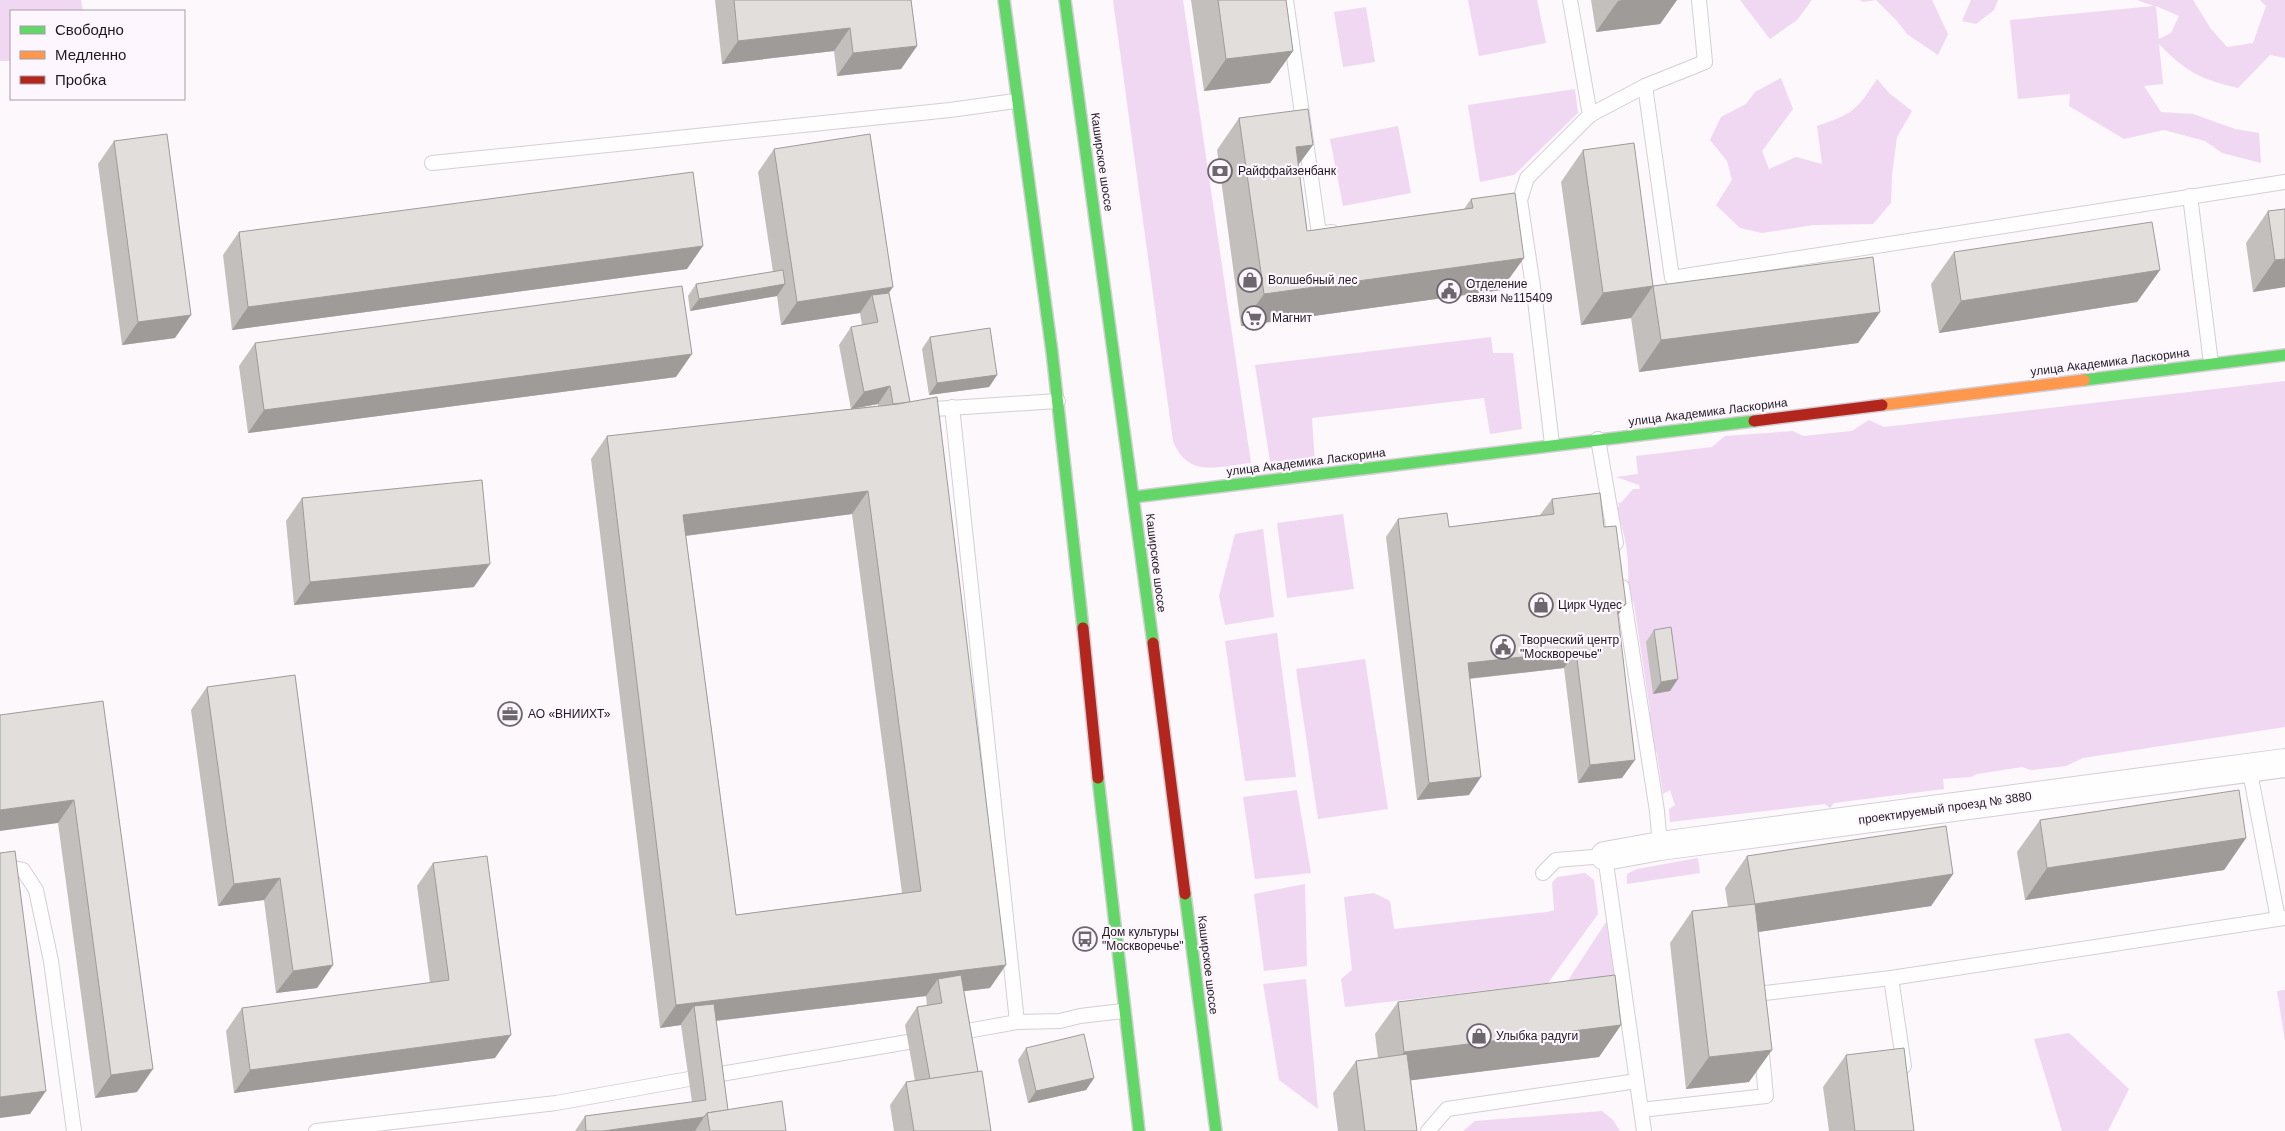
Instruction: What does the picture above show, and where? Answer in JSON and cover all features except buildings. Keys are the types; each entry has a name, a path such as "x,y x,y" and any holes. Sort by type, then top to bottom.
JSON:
{"main road":[{"path":"1004,0 1015,101 1058,401 1123,1011 1139,1131"},
{"name":"Каширское шоссе","path":"1065,0 1134,497 1216,1131"},
{"name":"улица Академика Ласкорина","path":"1134,497 2285,355"}],"street":[{"name":"проектируемый проезд № 3880","path":"1605,856 1660,846 2285,762"}],"lane":[{"path":"1286,0 1319,234 1347,229"},
{"path":"1570,0 1590,115"},
{"path":"1552,444 1535,300 1520,200 1527,178 1590,115 1645,86 1705,62 1699,0"},
{"path":"1645,86 1672,278 2285,182"},
{"path":"432,163 931,112 1015,101"},
{"path":"2190,196 2211,363"},
{"path":"1487,206 1520,200"},
{"path":"905,411 1058,401"},
{"path":"952,407 1017,1022"},
{"path":"1598,439 1618,558"},
{"path":"1621,577 1657,811 1660,846"},
{"path":"1641,1110 1766,1096 1757,994 1891,978 2282,918 2249,767"},
{"path":"1543,873 1556,860 1605,856 1644,1131"},
{"path":"0,866 23,870 36,890 51,961 74,1131"},
{"path":"1891,978 1907,1083"},
{"path":"956,1033 1017,1022 1060,1021 1080,1016 1123,1011"},
{"path":"709,1076 908,1042"},
{"path":"316,1131 556,1103 689,1079"},
{"path":"1428,1131 1447,1109 1637,1081"}],"shaded area":[{"path":"0,0 81,0 83,10 10,10 10,61 0,61"},
{"path":"1113,0 1183,0 1251,463 1216,467 1196,465 1187,461 1179,453 1173,441"},
{"path":"1468,0 1537,0 1546,43 1479,56"},
{"path":"1740,0 1812,0 1797,20 1770,39"},
{"path":"1860,0 1876,0 1863,2"},
{"path":"1876,0 1932,0 1948,34 1938,55 1907,34"},
{"path":"1971,0 1998,0 1994,10 1976,24 1962,21"},
{"path":"2137,0 2193,0 2211,29 2227,47 2253,43 2266,6 2260,0 2285,0 2285,58 2270,55 2238,88 2203,78 2194,73 2177,61 2159,44 2163,84 2144,86 2161,112 2193,114 2235,129 2259,133 2261,163 2222,153 2205,141 2164,130 2124,139 2069,106 2070,94 2018,99 2010,20 2154,6","holes":["2156,6 2179,16 2171,33 2159,39"]},
{"path":"1366,7 1375,62 1343,67 1334,12"},
{"path":"1781,78 1793,109 1762,151 1769,169 1796,157 1822,164 1817,126 1839,118 1853,110 1877,79 1889,93 1912,111 1897,137 1892,175 1891,203 1873,224 1814,225 1762,233 1740,228 1716,205 1732,180 1727,161 1710,140 1721,117 1746,104 1755,92"},
{"path":"1575,89 1578,113 1514,175 1480,182 1468,105"},
{"path":"1398,126 1411,193 1343,206 1330,139"},
{"path":"1491,337 1493,353 1513,353 1522,429 1490,434 1484,398 1312,418 1315,464 1271,468 1255,365"},
{"path":"2285,381 2285,727 2083,758 2066,766 2031,770 2022,767 1977,774 1971,777 1943,779 1944,789 1834,803 1830,808 1825,804 1670,822 1669,809 1675,805 1670,790 1663,794 1657,754 1644,727 1650,711 1634,604 1627,591 1628,572 1625,538 1615,510 1619,506 1618,502 1621,503 1633,489 1640,489 1639,485 1616,477 1638,474 1636,456 1712,447 1725,436 1793,431 1803,436 1852,431 1869,420 1884,427"},
{"path":"1343,514 1354,589 1287,598 1277,523"},
{"path":"1263,529 1274,617 1225,625 1219,596 1235,534"},
{"path":"1277,633 1296,777 1245,781 1225,641"},
{"path":"1365,659 1388,809 1318,819 1296,669"},
{"path":"1297,790 1311,873 1255,879 1243,797"},
{"path":"1698,858 1700,873 1627,884 1627,874 1637,869"},
{"path":"1585,873 1594,880 1598,914 1548,983 1345,1007 1341,979 1352,970 1344,897 1374,893 1390,901 1394,929 1554,910 1552,883 1557,877"},
{"path":"1305,884 1307,966 1264,971 1254,894"},
{"path":"1608,919 1618,983 1563,988"},
{"path":"1306,979 1318,1109 1279,1080 1263,984"},
{"path":"2285,990 2285,1041 2277,991"},
{"path":"2069,1033 2129,1089 2108,1131 2062,1131 2034,1039"},
{"path":"1602,1111 1613,1120 1620,1131 1463,1131 1475,1121"}],"traffic: fast":[{"path":"1004,0 1052,352 1083,628"},
{"path":"1065,0 1153,643"},
{"path":"2084,380 2285,355"},
{"path":"1134,497 1754,421"},
{"path":"1098,778 1139,1131"},
{"path":"1185,894 1216,1131"}],"traffic: slow":[{"path":"1882,405 2084,380"}],"traffic: jam":[{"path":"1754,421 1882,405"},
{"path":"1083,628 1098,778"},
{"path":"1153,643 1185,894"}],"place":[{"name":"Райффайзенбанк","path":"1220,171"},
{"name":"Волшебный лес","path":"1250,280"},
{"name":"Отделение связи №115409","path":"1449,291"},
{"name":"Магнит","path":"1254,318"},
{"name":"Цирк Чудес","path":"1541,605"},
{"name":"Творческий центр \"Москворечье\"","path":"1503,647"},
{"name":"АО «ВНИИХТ»","path":"510,714"},
{"name":"Дом культуры \"Москворечье\"","path":"1085,939"},
{"name":"Улыбка радуги","path":"1479,1036"}]}
